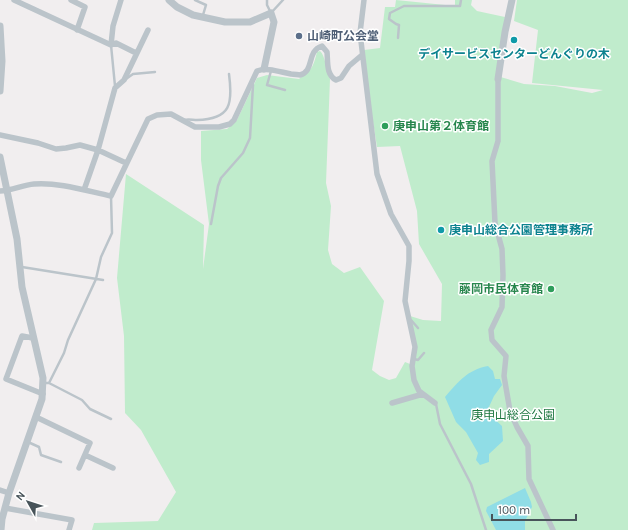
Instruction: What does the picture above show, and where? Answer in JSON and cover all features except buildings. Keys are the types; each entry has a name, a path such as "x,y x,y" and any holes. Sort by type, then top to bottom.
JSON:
{"street":[{"path":"14,0 111,45 116,43 136,53"},
{"path":"71,0 85,7 77,30"},
{"path":"111,45 121,0"},
{"path":"169,0 177,7 192,15 225,22 250,22 271,13 274,22 266,43 267,70"},
{"path":"364,0 360,33 377,174 391,214 409,246 409,262 405,297 407,315 415,347 412,366 414,380 419,391 435,403"},
{"path":"512,0 504,32 498,79 499,128 498,141 492,161 495,223 502,249 503,275 502,307 491,330 492,340 506,356 504,376 510,411 528,446 528,479 553,530"},
{"path":"0,26 2,61 0,91"},
{"path":"84,190 98,150 115,88 124,80 148,30"},
{"path":"3,191 33,184 56,185 111,196 148,119 157,115 172,114 195,127 219,127 230,124 238,113 257,71 267,70 300,75 305,72 311,63 312,53 314,50 322,46 327,52 329,72 336,80 341,78 349,66 362,55"},
{"path":"0,135 38,143 56,149 80,145 98,150 126,163"},
{"path":"0,157 3,191 17,239 22,287 33,338 43,378 46,383 36,417 9,493 1,530"},
{"path":"33,338 22,336 6,379 43,394"},
{"path":"392,403 423,394"},
{"path":"36,417 90,443 79,468"},
{"path":"84,455 113,468"},
{"path":"0,490 9,493"},
{"path":"5,508 72,520 70,530"}],"lane":[{"path":"195,0 206,5 202,18"},
{"path":"267,0 267,5 271,13 283,0"},
{"path":"398,38 400,25 389,19 390,13 404,6 460,6 461,0"},
{"path":"111,45 115,88"},
{"path":"267,70 267,86 285,90"},
{"path":"124,80 133,74 156,72"},
{"path":"182,120 211,119 221,116 227,110 230,100 231,90 229,74"},
{"path":"211,224 218,186 221,178 243,153 250,138 253,78"},
{"path":"111,196 112,233 101,257 96,279 68,340 64,353 46,383 82,400 90,409 111,419"},
{"path":"19,266 103,280"},
{"path":"407,315 418,328"},
{"path":"413,358 418,360 424,353"},
{"path":"435,403 440,424 471,484 480,507 486,530"},
{"path":"27,442 39,447 41,455 62,462"}],"green space":[{"name":"庚申山総合公園","path":"396,0 455,6 455,0 472,0 471,5 477,11 505,17 497,76 524,84 555,86 592,93 603,90 532,83 538,30 514,21 517,0 628,0 628,530 92,530 94,523 158,521 176,492 141,430 125,413 124,336 117,278 126,174 204,225 203,269 209,224 201,160 201,131 227,129 237,120 257,78 267,75 299,79 311,68 317,52 320,51 322,53 330,79 326,183 331,206 328,250 332,264 344,273 360,267 384,301 372,370 389,380 396,378 405,362 410,364 417,348 410,316 423,320 441,321 442,284 419,244 417,211 400,146 377,147 368,90 364,50 380,48 385,7 395,7"}],"water":[{"path":"488,366 493,371 495,379 500,379 502,385 494,396 488,409 491,416 502,426 503,441 489,454 489,462 480,465 476,460 478,453 466,432 456,422 445,397 464,377 474,370"},
{"path":"525,488 532,507 525,521 525,530 496,530 486,511 487,507"}],"place":[{"name":"山崎町公会堂","path":"299,36"},
{"name":"デイサービスセンターどんぐりの木","path":"514,40"},
{"name":"庚申山第２体育館","path":"385,126"},
{"name":"庚申山総合公園管理事務所","path":"441,230"},
{"name":"藤岡市民体育館","path":"551,289"}]}
